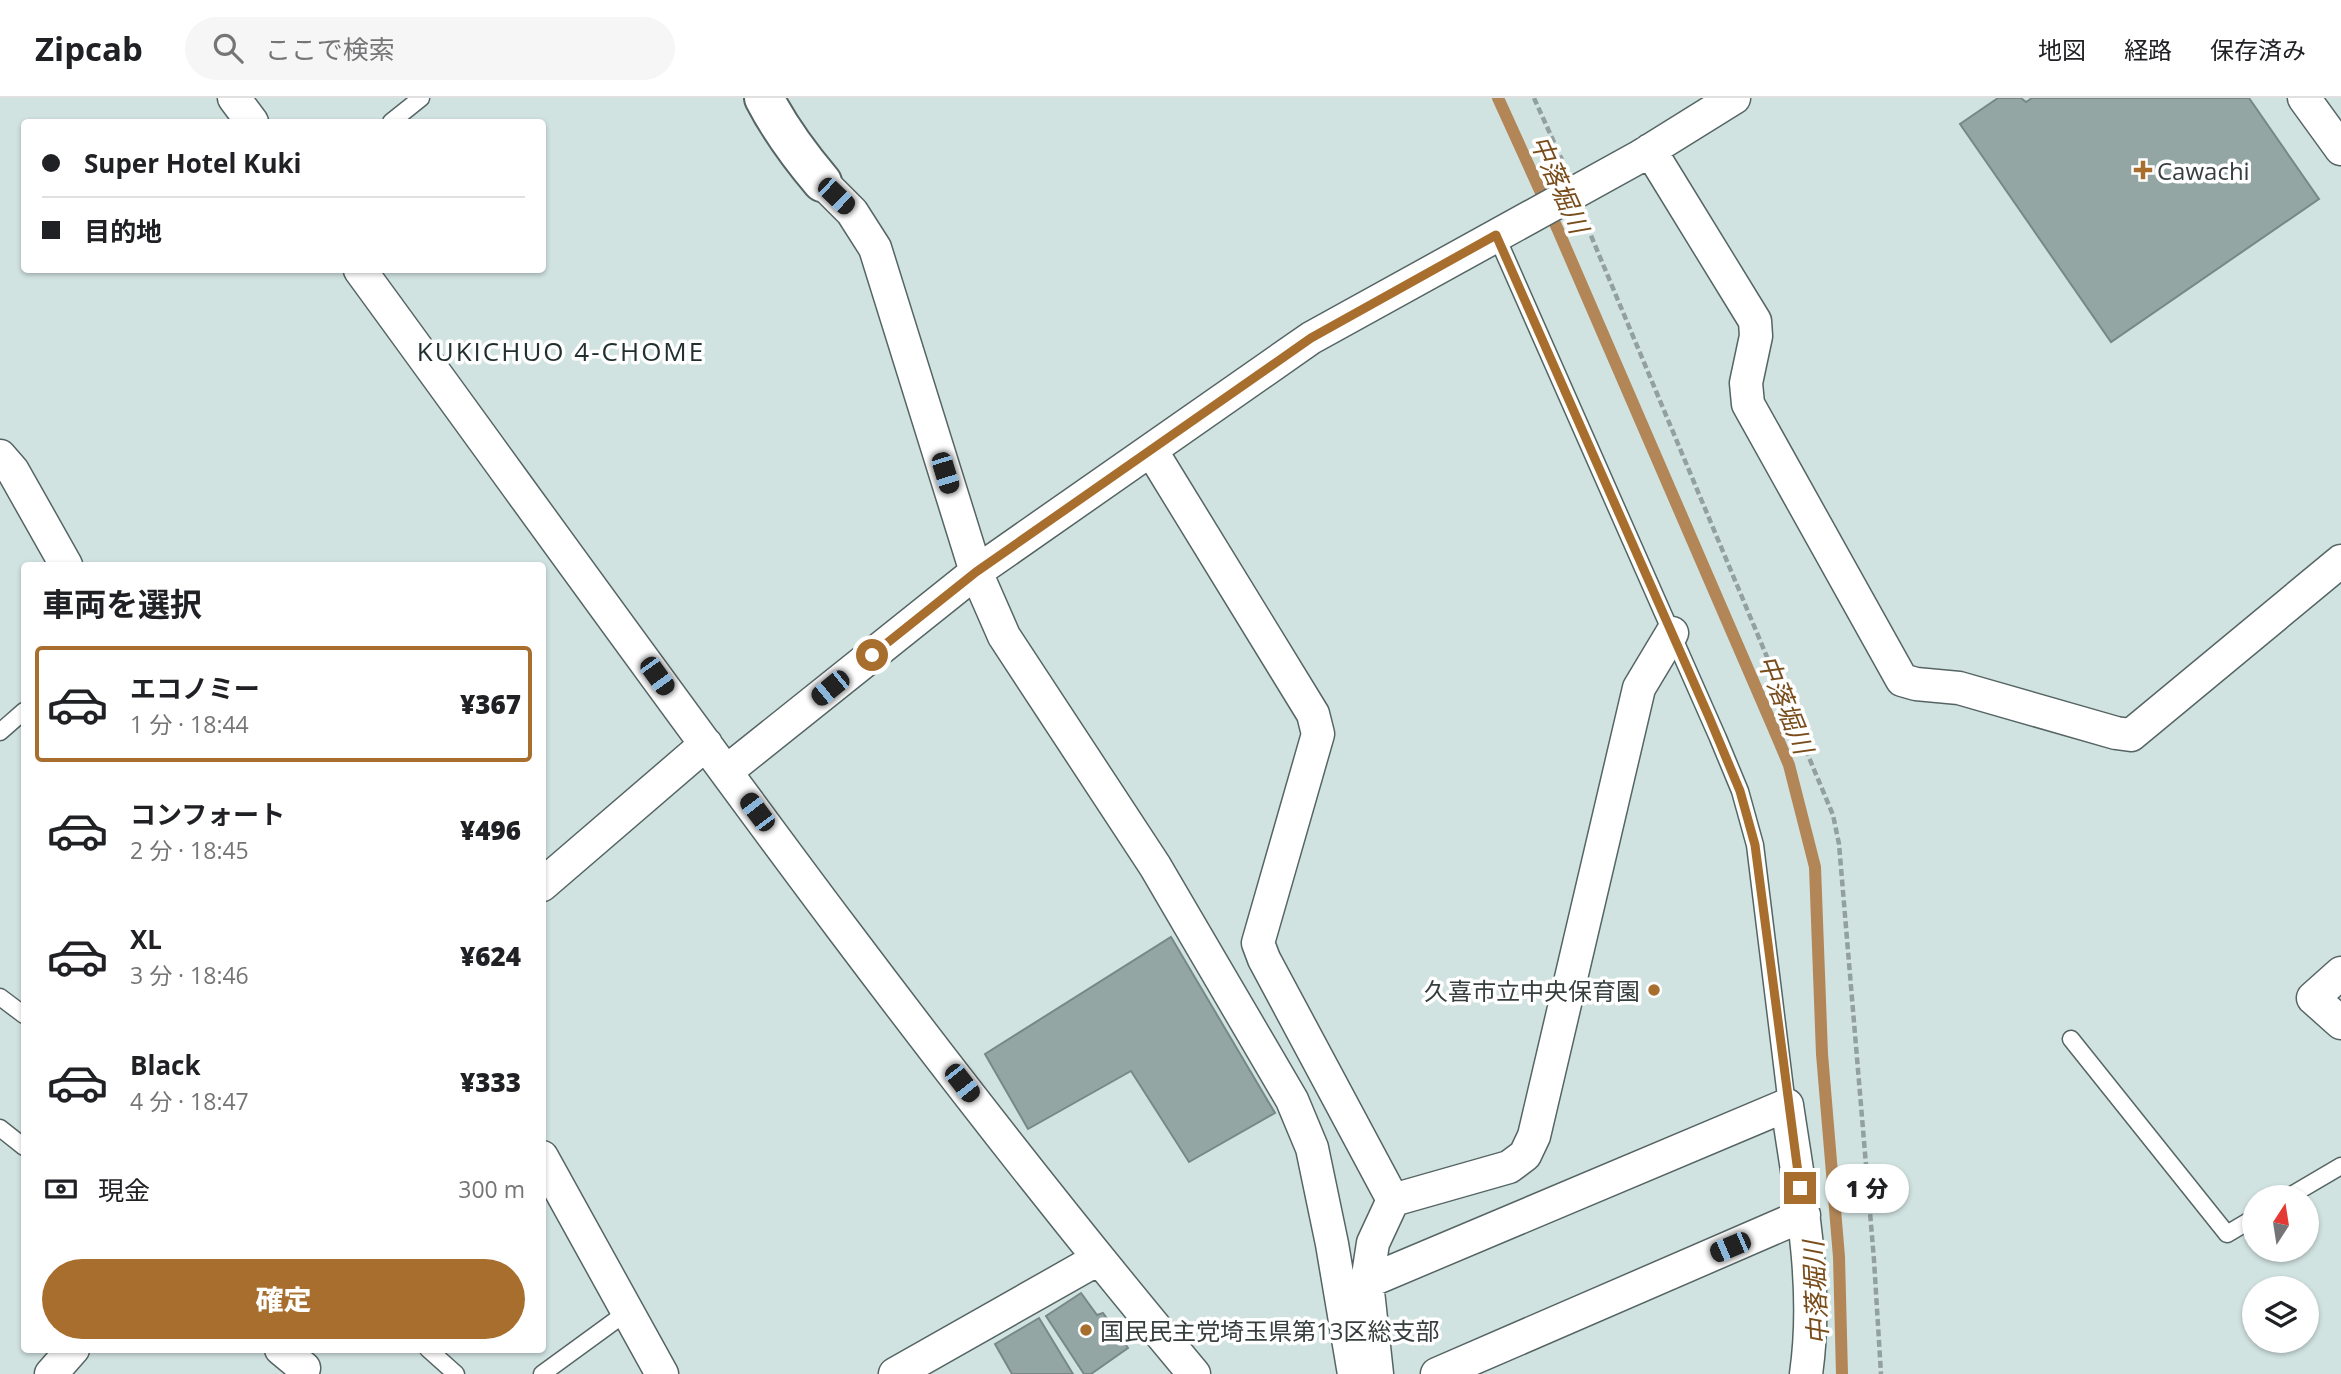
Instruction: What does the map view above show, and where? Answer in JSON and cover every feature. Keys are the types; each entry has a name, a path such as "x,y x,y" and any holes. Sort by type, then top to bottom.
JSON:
{"street":[{"path":"233,98 250,119"},
{"path":"764,98 790,141 822,183 852,212 875,248 976,572 1004,636 1155,866 1292,1100 1312,1148 1332,1244 1354,1374"},
{"path":"727,771 976,572 1311,338 1574,194 1734,98"},
{"path":"2304,98 2341,149"},
{"path":"1650,150 1755,321 1755,336 1745,383 1748,404 1902,680 1959,688 2116,733 2132,735 2341,561"},
{"path":"362,273 706,744 878,973 1098,1259 1194,1374"},
{"path":"1151,450 1313,714 1318,734 1258,943 1264,959 1393,1200"},
{"path":"0,456 13,471 64,562"},
{"path":"1377,1374 1367,1282 1373,1243 1393,1200 1510,1167 1525,1155 1534,1136 1639,688 1672,633"},
{"path":"546,883 706,744"},
{"path":"2341,973 2313,998 2341,1023"},
{"path":"1367,1282 1787,1105 1804,1215 1811,1338 1806,1374"},
{"path":"546,1164 662,1374"},
{"path":"1437,1374 1804,1215"},
{"path":"1332,1244 1373,1243"},
{"path":"895,1374 1098,1259"},
{"path":"51,1374 69,1353"}],"lane":[{"path":"395,119 421,98"},
{"path":"1509,228 1672,633 1740,791 1755,845 1787,1105"},
{"path":"0,732 21,714"},
{"path":"0,997 21,1013"},
{"path":"2071,1039 2227,1234 2242,1225"},
{"path":"0,1128 21,1145"},
{"path":"2309,1185 2341,1166"},
{"path":"542,1374 626,1312"},
{"path":"432,1353 456,1374"}],"path":[{"path":"1534,98 1833,815 1839,844 1881,1374"}],"building":[{"path":"1998,98 2021,98 2026,102 2032,98 2249,98 2319,199 2111,342 1960,124"},
{"path":"1171,937 1275,1113 1189,1162 1131,1071 1028,1129 985,1054"},
{"path":"1081,1293 1097,1315 1103,1313 1128,1348 1091,1374 1084,1374 1046,1316"},
{"path":"1039,1318 1073,1374 1012,1374 995,1344"}],"waterway":[{"name":"中落堀川","path":"1498,98 1558,230 1789,765 1815,867 1822,1054 1839,1257 1842,1374"}],"place":[{"name":"Cawachi","path":"2143,170"},
{"name":"久喜市立中央保育園","path":"1654,990"},
{"name":"国民民主党埼玉県第13区総支部","path":"1086,1330"}],"district":[{"name":"KUKICHUO 4-CHOME","path":"561,351"}],"route":[{"path":"872,655 976,572 1311,338 1496,235 1740,791 1755,845 1800,1188"}]}
